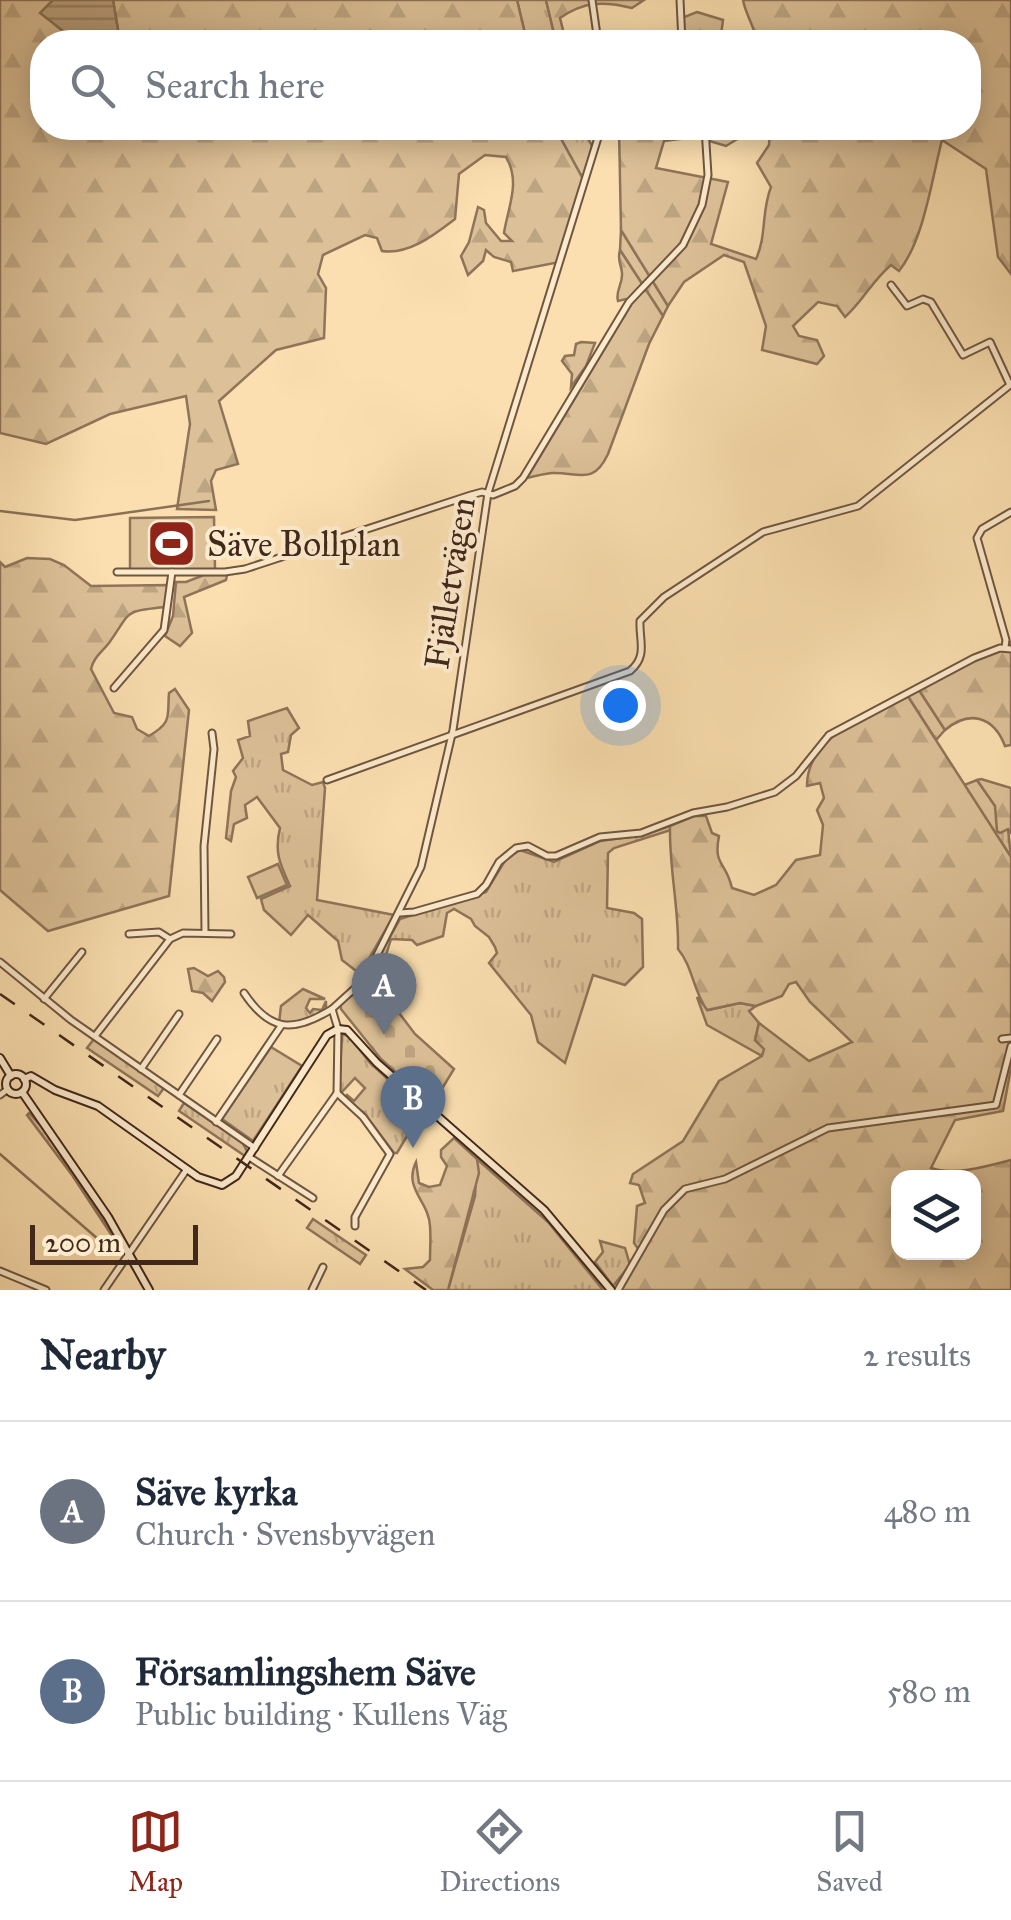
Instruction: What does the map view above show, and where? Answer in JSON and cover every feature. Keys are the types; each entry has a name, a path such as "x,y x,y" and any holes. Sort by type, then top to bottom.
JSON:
{"street":[{"path":"592,0 596,30"},
{"path":"680,0 681,30"},
{"name":"Fjälletvägen","path":"332,1009 361,984 422,863 452,736 488,494 598,140"},
{"path":"117,572 225,572 252,568 471,495 493,495 523,478 629,302 690,233 708,175 707,140"},
{"path":"327,780 630,671 638,664 642,652 640,621 664,597 772,527 858,506 1010,385 990,342 963,356 931,302 923,299 907,306 891,285"},
{"path":"400,913 478,893 499,862 519,847 553,856 595,838 641,833 693,813 775,792 796,776 829,735 974,658 1008,648 1008,636 977,538 982,529 1011,512"},
{"path":"114,688 164,630 172,572"},
{"path":"205,933 204,853 212,734"},
{"path":"129,934 159,932 170,939"},
{"path":"95,1036 170,939 184,933 231,934"},
{"path":"44,999 82,952"},
{"path":"0,962 44,999 255,1148"},
{"path":"244,993 261,1014 281,1026 310,1022 332,1009 338,1029 336,1093 278,1176"},
{"path":"141,1069 178,1014"},
{"path":"216,1122 281,1026"},
{"path":"24,1079 31,1076 62,1093 85,1099 206,1182 225,1184 236,1176 325,1038 338,1029"},
{"path":"338,1029 352,1033 378,1063 544,1210 614,1290 664,1210 680,1192 725,1179 828,1128 996,1106 1011,1046"},
{"path":"1002,1038 1011,1038"},
{"path":"179,1095 217,1039"},
{"path":"0,1058 11,1076"},
{"path":"11,1076 24,1079 22,1092 15,1094 8,1089 11,1076"},
{"path":"0,1095 8,1089"},
{"path":"22,1092 129,1251 150,1290"},
{"path":"336,1093 363,1117 390,1154 355,1217 355,1226"},
{"path":"249,1157 312,1198"},
{"path":"104,1290 187,1170"},
{"path":"312,1290 324,1267"},
{"path":"0,1272 46,1290"}],"green space":[{"path":"0,0 53,0 41,13 62,30 30,30 30,140 562,140 583,179 560,262 513,271 511,262 486,250 483,261 468,275 461,256 478,207 484,210 486,223 501,241 512,241 504,233 512,195 510,166 506,157 485,155 459,174 455,219 430,237 402,250 382,251 377,238 365,235 323,255 318,274 326,288 324,338 276,350 219,401 238,464 216,470 211,481 216,510 177,509 190,424 186,396 110,414 46,444 0,433"},
{"path":"113,0 517,0 524,30 118,30"},
{"path":"517,0 546,0 553,30 524,30"},
{"path":"546,0 644,0 632,8 595,4 578,8 560,18 563,30 553,30"},
{"path":"743,0 1011,0 1011,274 998,257 986,169 942,140 981,140 981,30 754,30"},
{"path":"697,12 723,20 722,30 679,30 679,19"},
{"path":"562,140 589,140 592,146 583,179"},
{"path":"619,140 672,140 664,141 656,168 728,182 711,244 756,259 771,187 757,163 769,140 942,140 921,226 899,271 891,265 845,317 837,306 818,302 793,326 799,336 817,340 824,356 817,364 762,350 766,326 744,262 724,255 684,282 668,306 621,230"},
{"path":"706,140 736,140 726,146"},
{"path":"621,230 668,306 663,316 620,250"},
{"path":"620,250 663,316 608,454 591,474 552,473 527,478 632,303 626,299 618,301 622,277"},
{"path":"595,343 586,366 571,387 572,374 562,361 565,356 574,355 576,344"},
{"name":"Säve Bollplan","path":"214,517 215,569 130,570 130,518"},
{"path":"27,558 50,559 64,565 91,586 169,585 166,607 130,614 91,669 114,713 132,717 137,729 149,736 165,722 169,693 175,689 189,710 169,896 48,931 0,890 0,562 5,567"},
{"path":"204,575 227,575 226,580 184,597 192,633 180,646 165,636 173,616 176,582"},
{"path":"1011,642 1011,745 1005,746 994,728 980,719 963,720 945,730 919,690"},
{"path":"919,690 945,730 936,740 907,695"},
{"path":"907,695 1011,857 1011,1068 1003,1111 955,1120 931,1168 940,1170 891,1170 891,1260 981,1260 981,1170 966,1170 1011,1160 1011,1290 620,1290 641,1253 634,1243 637,1206 645,1203 639,1185 630,1183 633,1174 683,1141 719,1081 762,1056 764,1049 755,1040 759,1023 809,1061 852,1042 810,1002 796,982 789,984 782,996 756,1006 740,1003 707,1010 678,949 670,826 694,816 706,816 712,833 719,836 719,859 732,888 754,895 776,885 796,860 820,855 823,825 817,810 824,798 820,783 807,786 810,768 829,740"},
{"path":"287,708 299,728 291,735 288,752 281,754 283,770 312,785 323,782 325,788 317,900 394,915 360,974 342,960 338,941 308,915 291,935 264,910 261,899 290,886 279,858 280,828 257,797 245,805 247,818 234,824 231,841 226,838 236,777 233,771 243,758 238,740 250,736 248,721"},
{"path":"977,780 1011,828 1011,857 964,785"},
{"path":"977,780 1011,788 1011,833 1008,829 997,831 995,806"},
{"path":"670,826 671,830 608,853 607,908 634,913 642,919 643,967 625,985 593,975 565,1063 538,1042 531,1015 489,963 497,953 489,937 454,909 447,913 443,936 417,945 412,940 391,939 383,965 375,964 400,919 486,892 506,859 520,850 554,862 600,841 643,835"},
{"path":"278,864 287,885 257,898 248,877"},
{"path":"188,969 208,976 218,971 224,977 225,982 212,1001 203,993 192,991"},
{"path":"374,980 415,1034 454,1069 432,1105 381,1059 341,1009 340,1003"},
{"path":"303,989 325,999 310,999 306,1008 310,1013 313,1009 322,1010 326,1001 326,1010 298,1023 279,1023 281,1006"},
{"path":"697,997 708,1010 740,1003 756,1006 749,1011 759,1023 755,1040 765,1049 762,1056 707,1025"},
{"path":"342,1034 349,1036 370,1063 414,1103 410,1131 397,1153 364,1113 344,1098 347,1095 354,1101 365,1088 355,1078 339,1092"},
{"path":"94,1039 164,1088 158,1096 87,1048"},
{"path":"271,1047 302,1066 253,1141 222,1119"},
{"path":"184,1103 242,1142 247,1151 245,1156 179,1111"},
{"path":"27,1115 42,1127 118,1241"},
{"path":"454,1138 477,1159 479,1173 448,1290 433,1290 405,1269 423,1267 430,1260 429,1217 414,1188 413,1171 416,1162 419,1183 429,1187 440,1185 447,1166 441,1150"},
{"path":"477,1159 548,1222 603,1290 448,1290 475,1196"},
{"path":"313,1219 366,1255 360,1264 307,1228"},
{"path":"600,1241 625,1248 630,1265 613,1286 595,1262 603,1252"}],"shaded area":[{"path":"53,0 113,0 118,30 62,30 40,13"}],"waterway":[{"path":"0,511 75,520 209,501"},
{"path":"0,1154 106,1246"}],"railway":[{"path":"0,994 426,1290"}],"place":[{"name":"Säve Bollplan","path":"172,544"},
{"name":"Säve kyrka","path":"384,1035"},
{"name":"Församlingshem Säve","path":"413,1148"}]}
